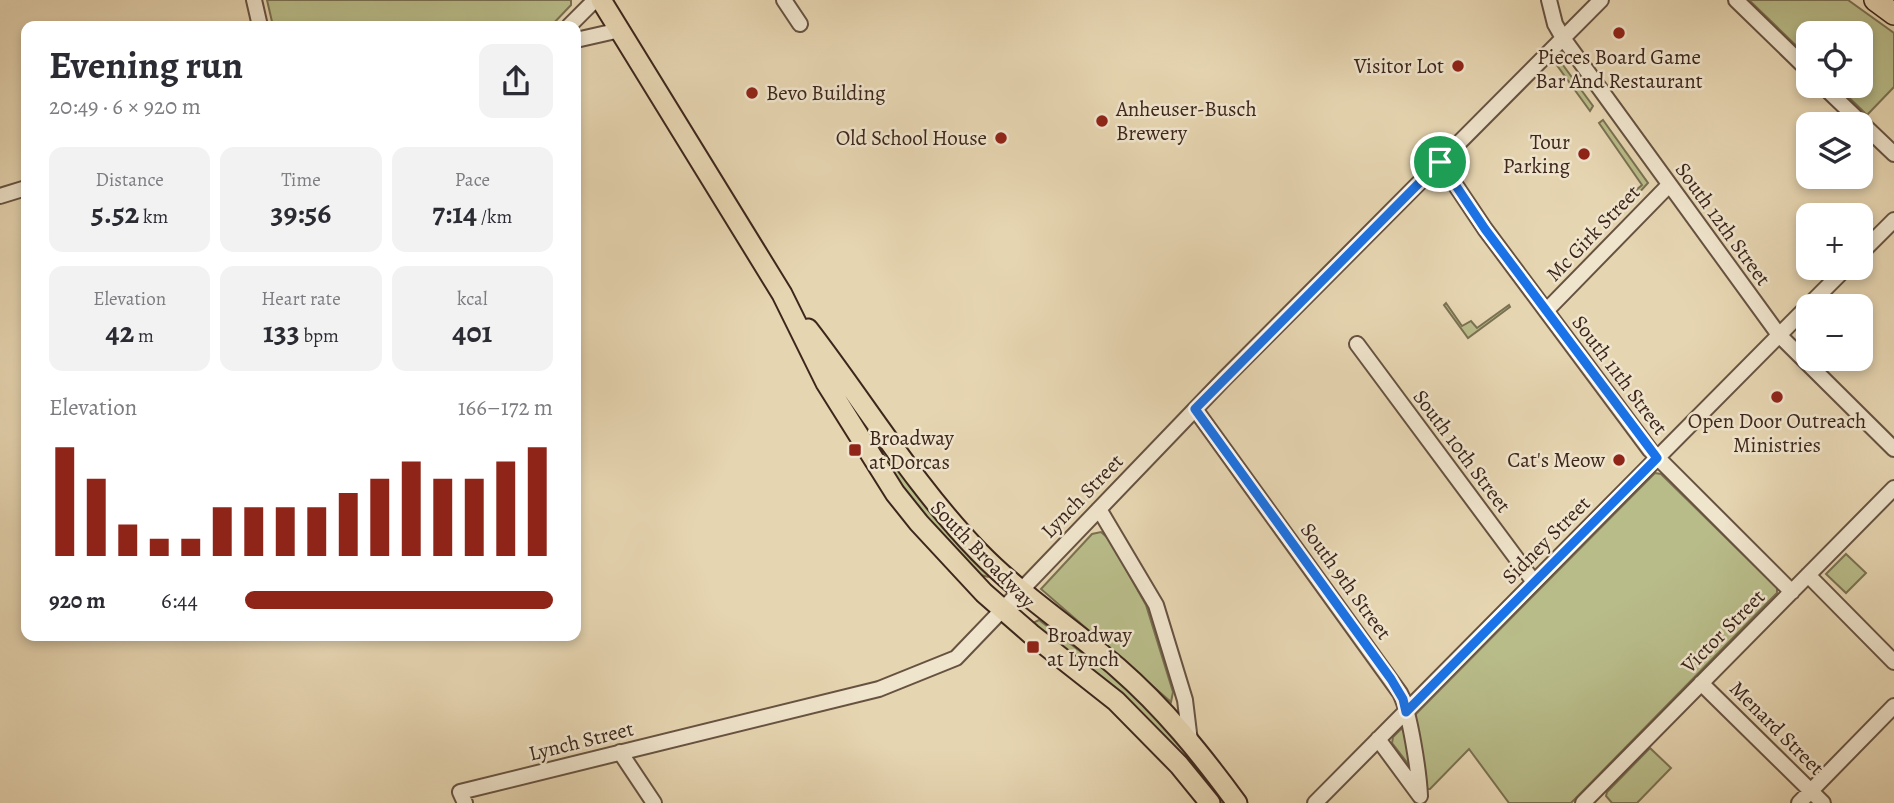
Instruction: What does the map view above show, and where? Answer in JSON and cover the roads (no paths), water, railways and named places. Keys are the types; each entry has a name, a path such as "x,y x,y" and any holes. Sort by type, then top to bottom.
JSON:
{"highway":[{"path":"1875,0 1894,14"}],"main road":[{"name":"South Broadway","path":"601,0 782,294 830,389 895,493 939,545 1002,610 1116,701 1179,765 1209,802"},
{"name":"South Broadway","path":"782,294 940,507 979,552 1021,590 1119,669 1157,705 1190,741 1237,803"}],"street":[{"path":"254,0 259,21"},
{"path":"574,21 595,0"},
{"path":"785,0 800,23"},
{"name":"South 12th Street","path":"1549,0 1555,24 1563,38 1779,335 1894,449"},
{"name":"Lynch Street","path":"463,798 620,752 879,689 957,658 1195,409 1601,0"},
{"path":"1736,0 1796,58"},
{"path":"581,39 620,30"},
{"path":"1836,98 1894,154"},
{"name":"South 11th Street","path":"1440,162 1485,229 1657,458 1792,592"},
{"name":"Mc Girk Street","path":"1546,310 1669,185"},
{"path":"0,196 21,190"},
{"path":"1873,241 1894,220"},
{"name":"Sidney Street","path":"1820,294 1834,280"},
{"name":"Sidney Street","path":"1315,803 1796,318"},
{"name":"South 10th Street","path":"1357,344 1534,582"},
{"name":"South 9th Street","path":"1195,409 1403,699 1422,800"},
{"name":"Victor Street","path":"1591,800 1701,683 1894,488"},
{"path":"1099,509 1156,605 1185,700 1190,741"},
{"path":"1808,575 1894,662"},
{"name":"Menard Street","path":"1701,683 1823,803"},
{"path":"1799,803 1894,706"},
{"name":"South 9th Street","path":"1378,739 1422,800"},
{"path":"620,752 654,803"}],"place":[{"name":"Pieces Board Game Bar And Restaurant","path":"1619,33"},
{"name":"Visitor Lot","path":"1458,66"},
{"name":"Bevo Building","path":"752,93"},
{"name":"Anheuser-Busch Brewery","path":"1102,121"},
{"name":"Old School House","path":"1001,138"},
{"name":"Tour Parking","path":"1584,154"},
{"name":"Open Door Outreach Ministries","path":"1777,397"},
{"name":"Broadway at Dorcas","path":"855,450"},
{"name":"Cat's Meow","path":"1619,460"},
{"name":"Broadway at Lynch","path":"1033,647"}]}
